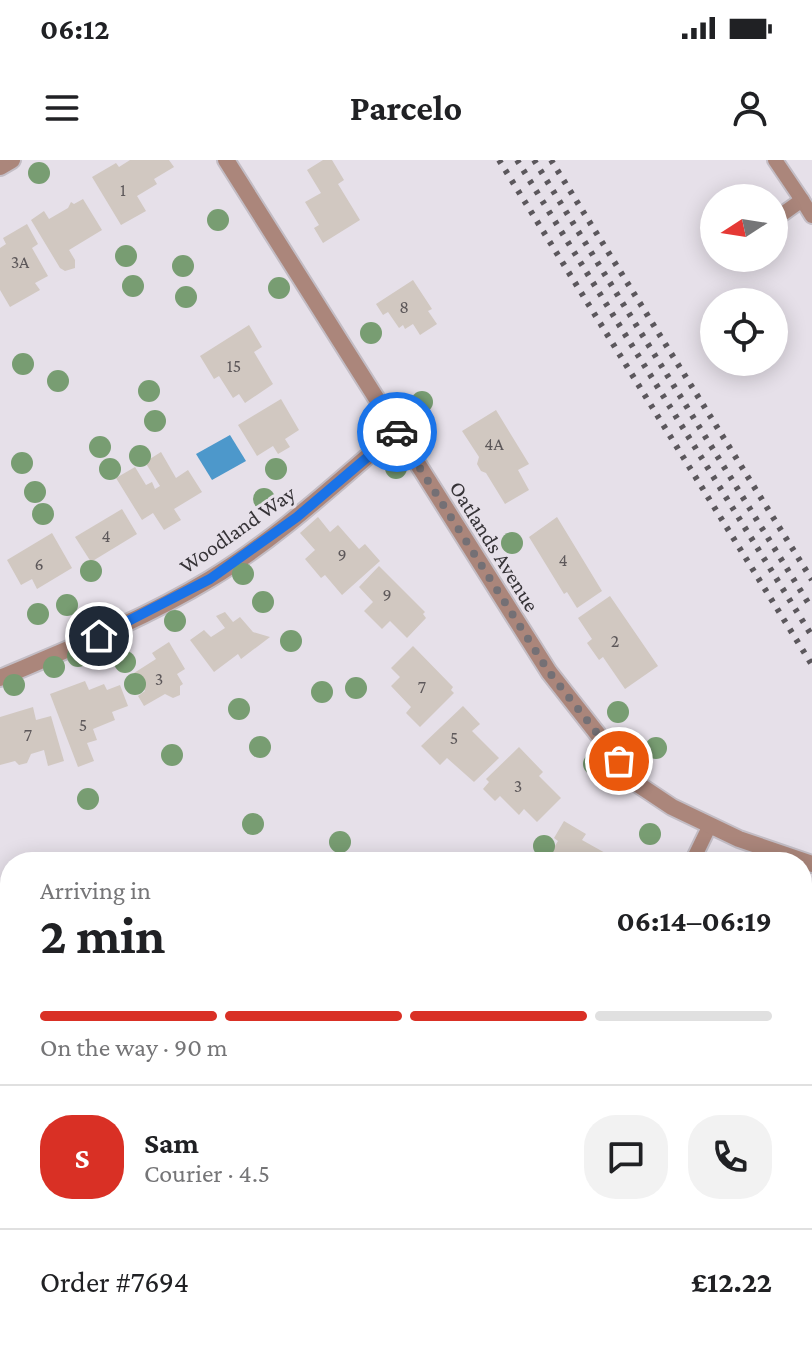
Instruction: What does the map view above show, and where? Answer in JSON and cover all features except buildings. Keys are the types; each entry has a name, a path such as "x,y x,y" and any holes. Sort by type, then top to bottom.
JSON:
{"street":[{"path":"0,167 12,160"},
{"name":"Oatlands Avenue","path":"226,160 549,672 636,783 672,807 739,839 777,852"},
{"name":"Woodland Way","path":"0,678 99,636 210,579 297,517 397,431"}],"lane":[{"path":"775,160 812,216"},
{"path":"788,210 802,200"},
{"path":"697,852 710,825"}],"water":[{"path":"230,435 246,461 212,480 196,454"}],"railway":[{"path":"499,160 812,665"},
{"path":"517,160 812,636"},
{"path":"534,160 812,609"},
{"path":"551,160 812,580"}],"way so far":[{"path":"397,432 549,672 619,761"}],"route":[{"path":"99,636 210,579 297,517 397,432"}]}
